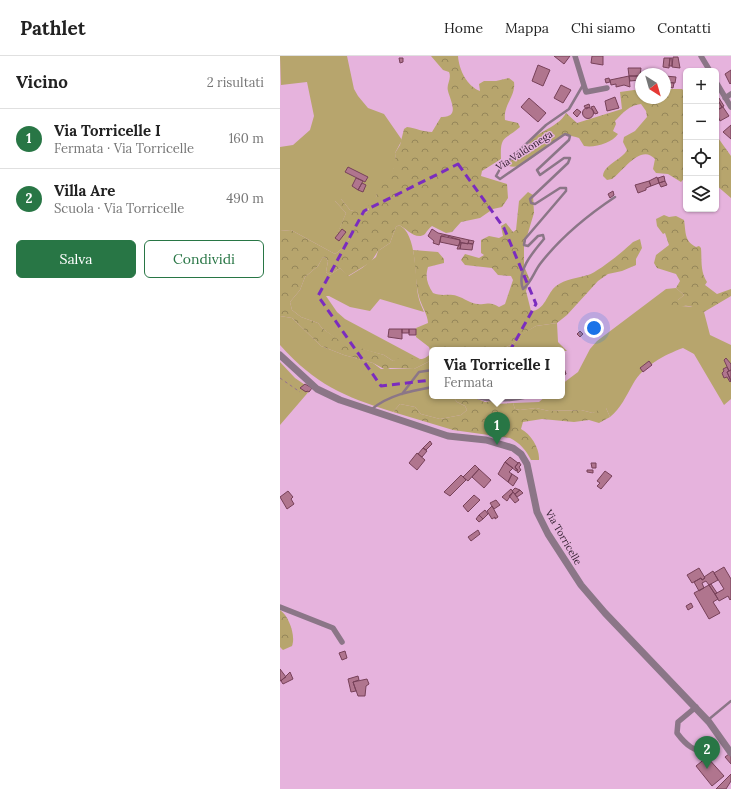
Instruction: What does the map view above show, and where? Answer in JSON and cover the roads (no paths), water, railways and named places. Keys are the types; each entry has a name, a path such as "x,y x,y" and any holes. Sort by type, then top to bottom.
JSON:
{"street":[{"path":"575,56 586,92 607,88"},
{"path":"701,56 708,68"},
{"path":"719,87 731,107"},
{"path":"725,98 731,94"},
{"name":"Via Torricelle","path":"280,356 317,389 340,400 448,436 502,443 521,454 527,464 537,512 561,556 581,585 605,614 708,720 731,753"},
{"path":"280,607 334,628 342,642"},
{"path":"696,707 678,722 677,733 684,743 698,752 709,752"}],"lane":[{"name":"Via Valdonega","path":"583,84 569,109 546,125 500,169 496,176 500,179 565,134 570,136 569,140 537,170 540,175 564,158 570,158 568,163 530,199 531,203 535,204 560,188 566,188 566,191 525,239 524,245 528,246 538,236 543,235 544,239 526,264 520,283 523,289 527,286 540,264 555,248 598,208 615,196"},
{"path":"402,394 419,372 429,370"},
{"path":"370,410 380,403 402,394 429,388"},
{"path":"481,399 513,401 521,399"},
{"path":"708,720 731,701"}],"place":[{"name":"Via Torricelle I","path":"497,445"},
{"name":"Villa Are","path":"707,769"}]}
